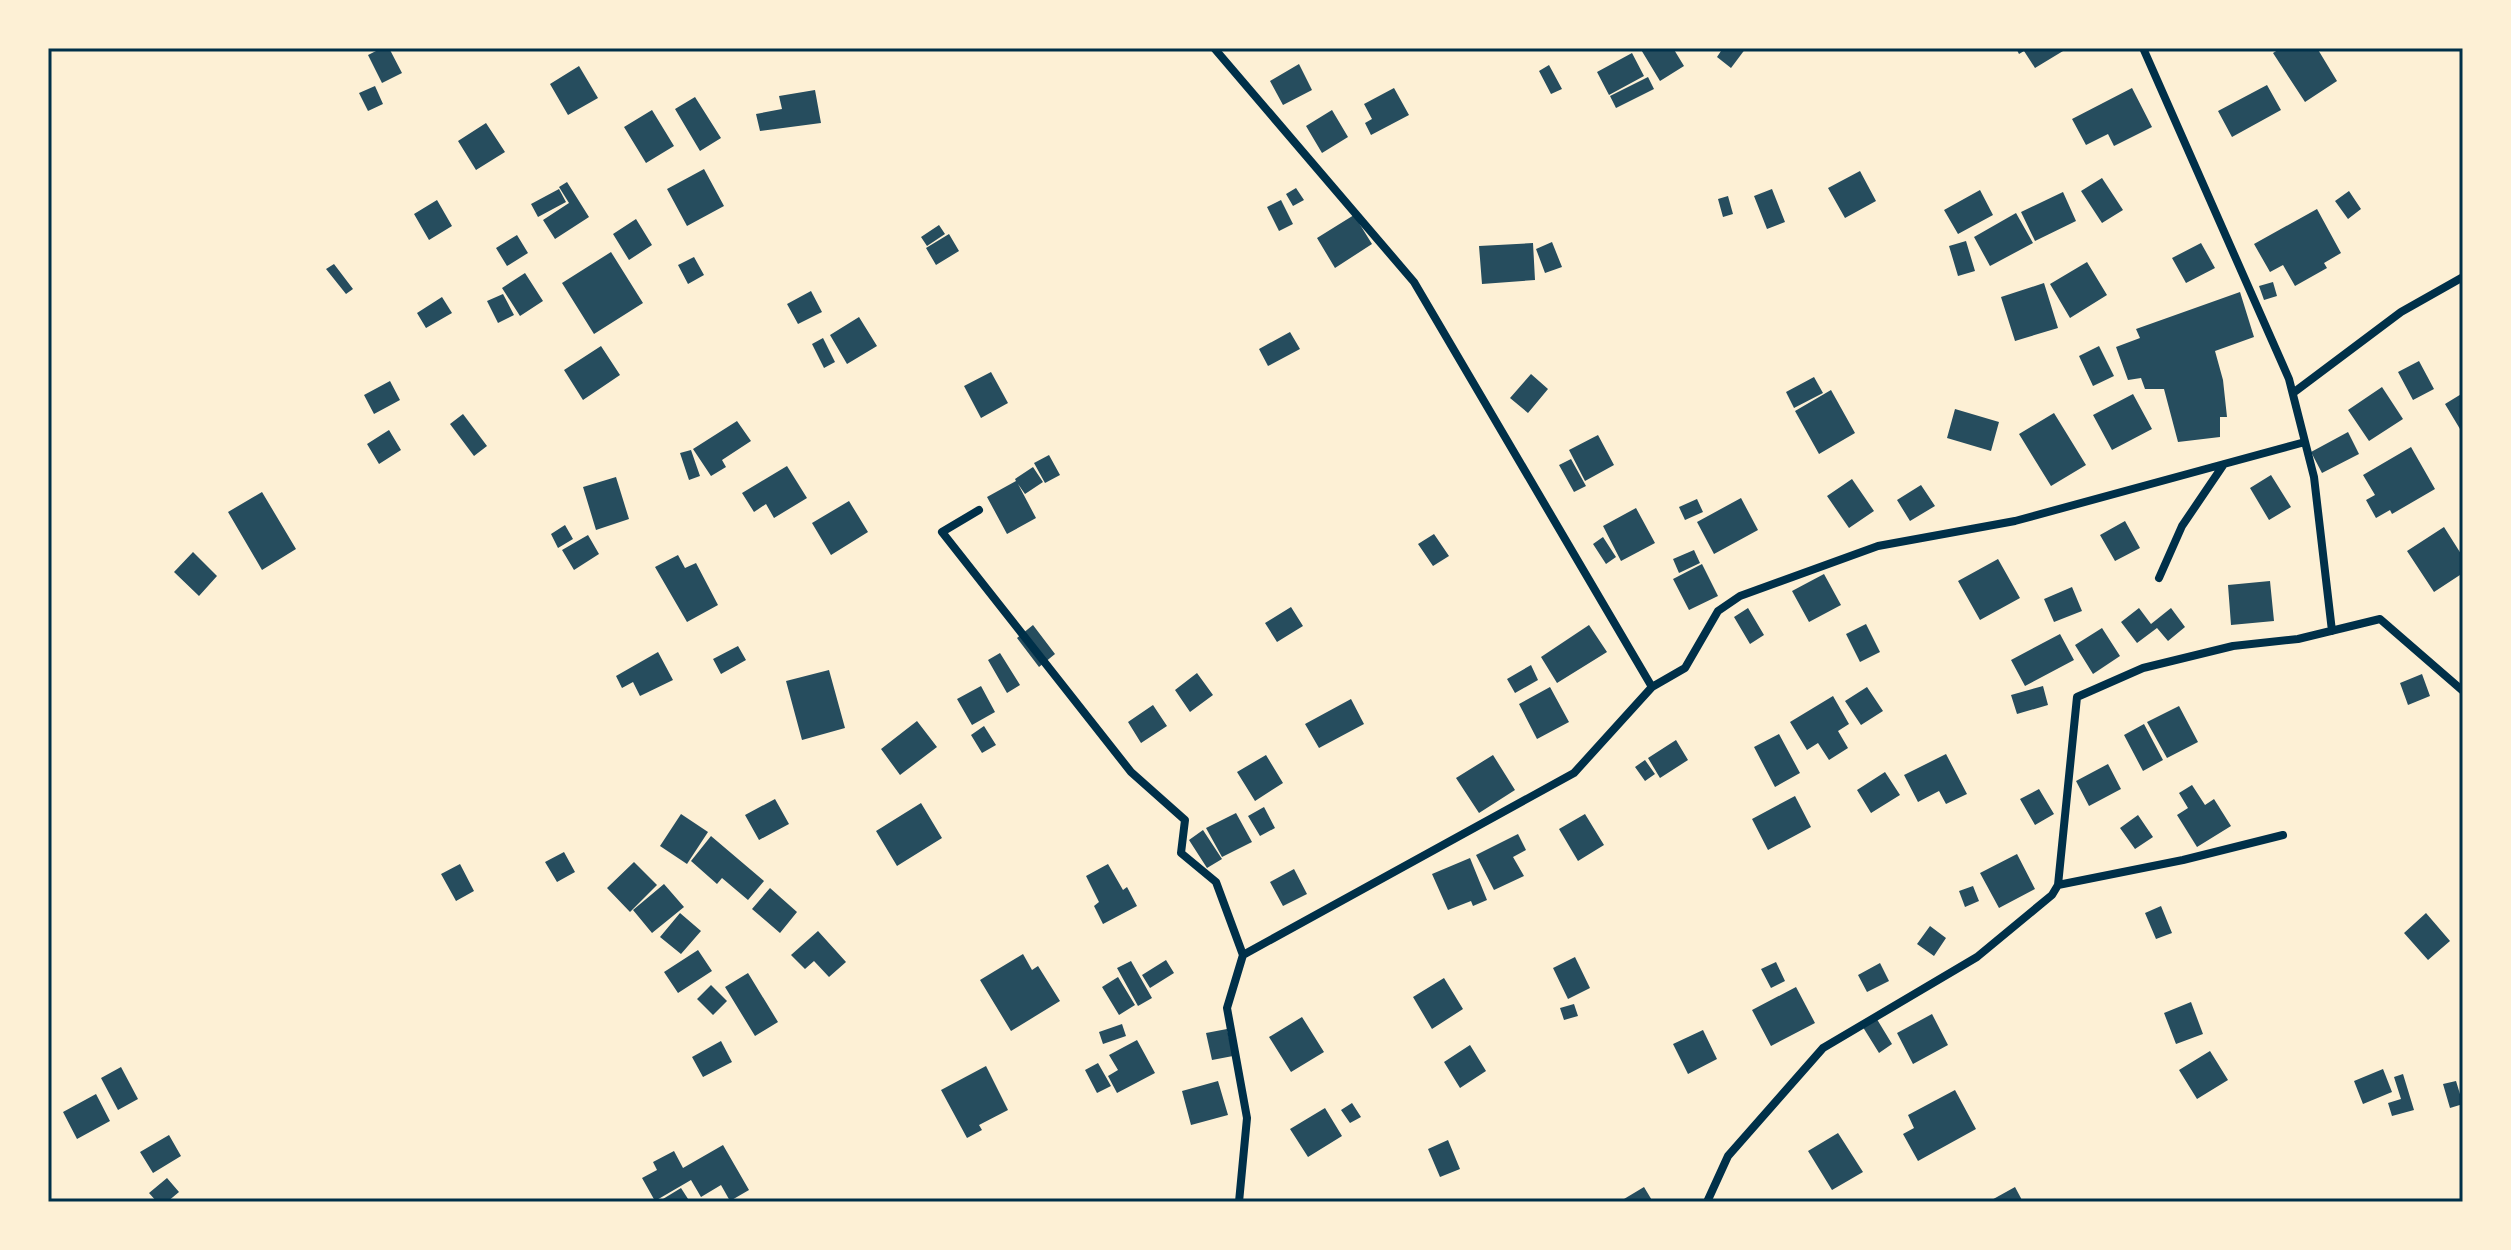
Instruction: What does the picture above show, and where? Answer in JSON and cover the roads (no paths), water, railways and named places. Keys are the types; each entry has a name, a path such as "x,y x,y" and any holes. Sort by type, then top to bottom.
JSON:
{"street":[{"path":"1214,48 1414,282 1652,687"},
{"path":"2143,48 2293,393 2314,477 2332,631"},
{"path":"2293,393 2401,312 2463,277"},
{"path":"1243,955 1574,773 1652,687 1685,668 1718,611 1740,596 1878,546 2015,521 2305,442"},
{"path":"2159,578 2182,526 2224,464"},
{"path":"979,510 942,532 1131,772 1185,820 1181,853 1216,882 1243,955 1227,1008 1247,1118 1239,1202"},
{"path":"1707,1202 1728,1156 1823,1048 1977,957 2052,895 2058,885 2077,697 2143,668 2233,646 2298,639 2380,619 2463,691"},
{"path":"2058,885 2183,860 2283,835"}]}
